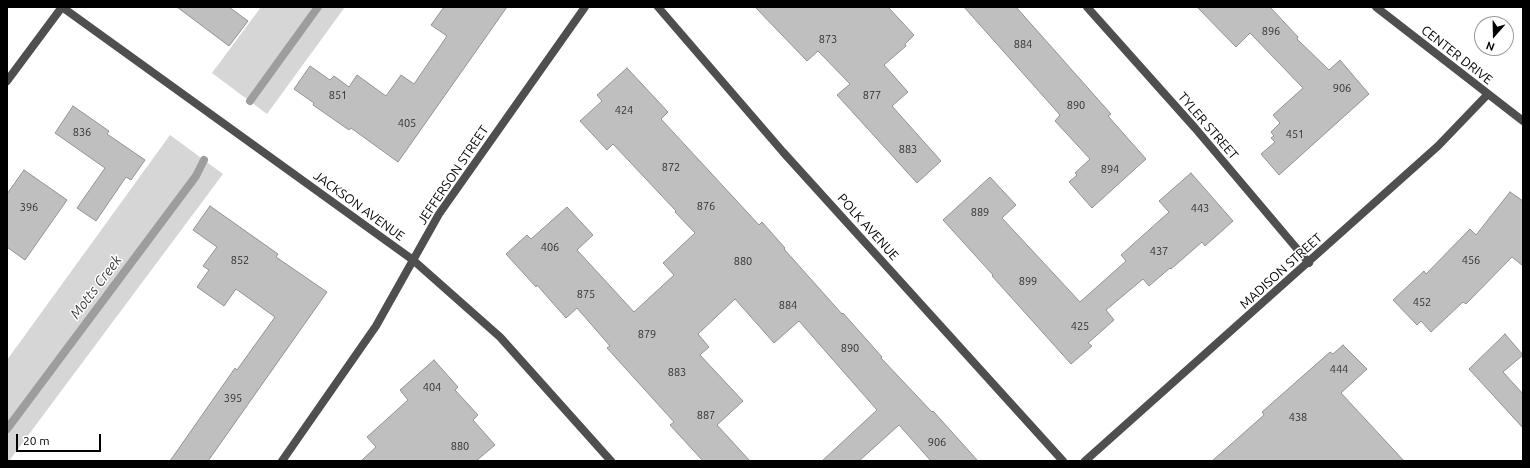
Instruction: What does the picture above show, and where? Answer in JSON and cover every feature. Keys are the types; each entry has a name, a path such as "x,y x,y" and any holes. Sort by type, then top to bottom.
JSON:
{"street":[{"path":"7,81 62,7"},
{"name":"JACKSON AVENUE","path":"62,7 413,260 500,337 611,461"},
{"name":"JEFFERSON STREET","path":"282,461 376,326 439,214 585,7"},
{"name":"POLK AVENUE","path":"658,7 783,152 1064,461"},
{"name":"TYLER STREET","path":"1088,7 1195,128 1309,263"},
{"name":"CENTER DRIVE","path":"1376,7 1523,121"},
{"name":"MADISON STREET","path":"1085,461 1309,263 1438,146 1488,94"}],"shaded area":[{"path":"261,7 345,7 267,114 212,73"},
{"path":"170,135 223,174 9,461 7,461 7,360"}],"building":[{"path":"177,7 229,7 248,21 229,46"},
{"path":"444,7 507,7 398,162 351,128 349,130 313,105 314,103 294,89 310,66 330,80 334,76 349,87 357,75 386,96 401,75 414,84 447,36 431,25"},
{"path":"755,7 888,7 914,35 905,44 906,46 884,65 908,92 892,106 941,161 917,183 837,95 850,84 818,51 807,61"},
{"path":"964,7 1016,7 1111,114 1108,116 1146,159 1092,208 1069,182 1077,175 1075,173 1090,159 1055,121 1060,115"},
{"path":"1197,7 1270,7 1298,37 1297,39 1329,70 1340,60 1369,94 1279,175 1261,154 1275,142 1271,138 1274,136 1271,132 1280,123 1273,115 1303,88 1250,33 1236,47"},
{"path":"627,68 668,112 661,119 759,225 762,222 785,248 784,249 882,357 881,358 932,412 933,411 978,461 931,461 899,425 859,461 822,461 877,410 799,321 774,343 735,299 698,334 709,347 700,355 743,401 717,425 750,461 703,461 670,425 674,422 607,348 610,346 577,308 566,318 537,285 536,287 506,254 527,235 531,239 567,207 593,235 577,250 634,312 674,275 663,263 695,233 613,144 607,150 580,121 602,101 597,95"},
{"path":"73,106 109,131 107,134 145,160 131,180 126,177 96,221 77,208 105,168 55,133"},
{"path":"24,170 67,200 25,260 7,247 7,194"},
{"path":"1191,173 1233,221 1205,246 1202,242 1149,286 1143,279 1106,310 1114,320 1088,343 1092,346 1071,364 943,220 990,177 1016,205 1002,218 1080,302 1126,261 1121,255 1169,212 1159,201"},
{"path":"1510,192 1523,201 1523,266 1512,257 1466,304 1463,302 1431,332 1421,321 1417,325 1393,300 1424,271 1426,274 1470,229 1476,235"},
{"path":"210,206 278,254 276,257 327,292 208,461 170,461 235,368 237,370 275,317 236,289 224,306 197,287 209,270 203,266 217,247 193,230"},
{"path":"1505,334 1523,355 1503,372 1523,394 1523,428 1469,369"},
{"path":"1343,345 1367,369 1341,393 1404,461 1212,461 1264,415 1262,412 1330,352 1333,354"},
{"path":"434,360 458,387 455,390 478,415 473,420 495,445 476,461 361,461 376,447 367,437 408,400 400,390"}],"waterway":[{"name":"Motts Creek","path":"250,101 318,7"},
{"name":"Motts Creek","path":"7,429 196,176 204,160"}]}
